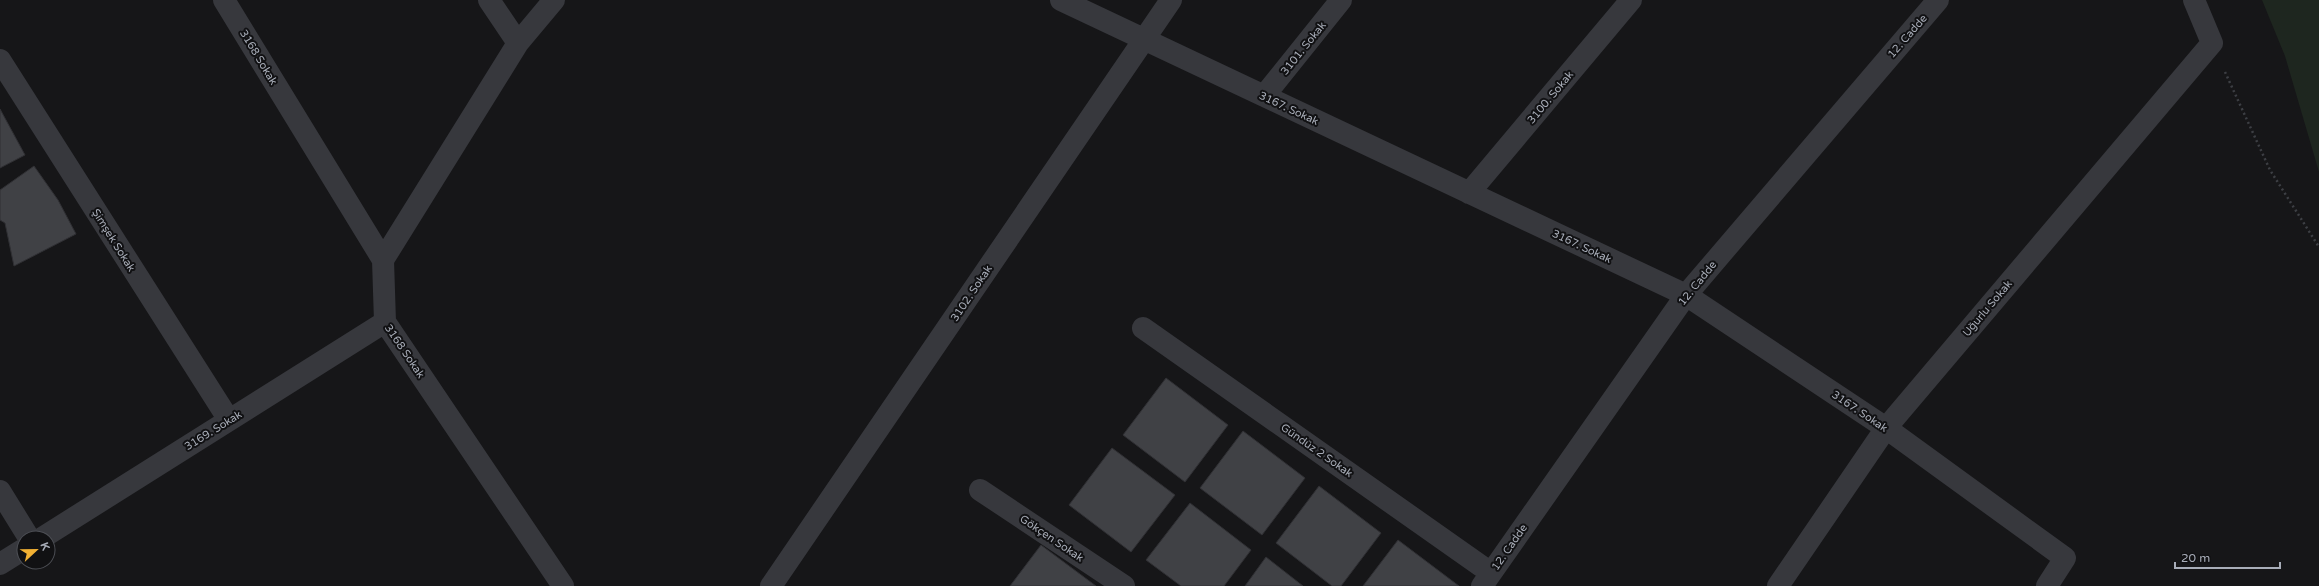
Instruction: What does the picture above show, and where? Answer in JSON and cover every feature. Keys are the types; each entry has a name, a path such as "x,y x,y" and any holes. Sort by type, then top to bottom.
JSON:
{"street":[{"path":"489,0 518,43"},
{"path":"383,260 518,43 554,0"},
{"name":"3167. Sokak","path":"1061,0 1686,295 1886,428 2065,558 2046,586"},
{"name":"3102. Sokak","path":"771,586 1171,0"},
{"name":"3101. Sokak","path":"1264,96 1341,0"},
{"name":"3100. Sokak","path":"1469,193 1631,0"},
{"name":"12. Cadde","path":"1486,580 1686,295 1938,0"},
{"path":"2194,0 2212,42"},
{"name":"3168 Sokak","path":"221,1 383,260 385,322 562,586"},
{"name":"Uğurlu Sokak","path":"1778,586 1886,428 2212,42"},
{"name":"Şimşek Sokak","path":"0,60 229,420"},
{"name":"3169. Sokak","path":"55,530 385,322"},
{"name":"Gündüz 2 Sokak","path":"1143,328 1486,580"},
{"name":"Gökçen Sokak","path":"980,490 1124,586"},
{"path":"0,491 25,530"},
{"path":"0,564 16,554"}],"path":[{"path":"2212,42 2270,170 2319,247"}],"shaded area":[{"path":"2262,0 2319,0 2319,172 2285,56"}],"building":[{"path":"0,109 25,155 0,168"},
{"path":"34,166 58,200 76,234 14,266 5,223 0,220 0,190"},
{"path":"1166,378 1228,425 1185,482 1123,435"},
{"path":"1243,431 1305,478 1262,535 1200,488"},
{"path":"1112,448 1175,495 1131,552 1069,505"},
{"path":"1319,486 1381,533 1341,586 1332,586 1276,543"},
{"path":"1190,503 1251,550 1224,586 1181,586 1146,560"},
{"path":"1398,540 1459,586 1363,586"},
{"path":"1041,545 1096,586 1010,586"},
{"path":"1266,557 1303,586 1245,586"}]}
